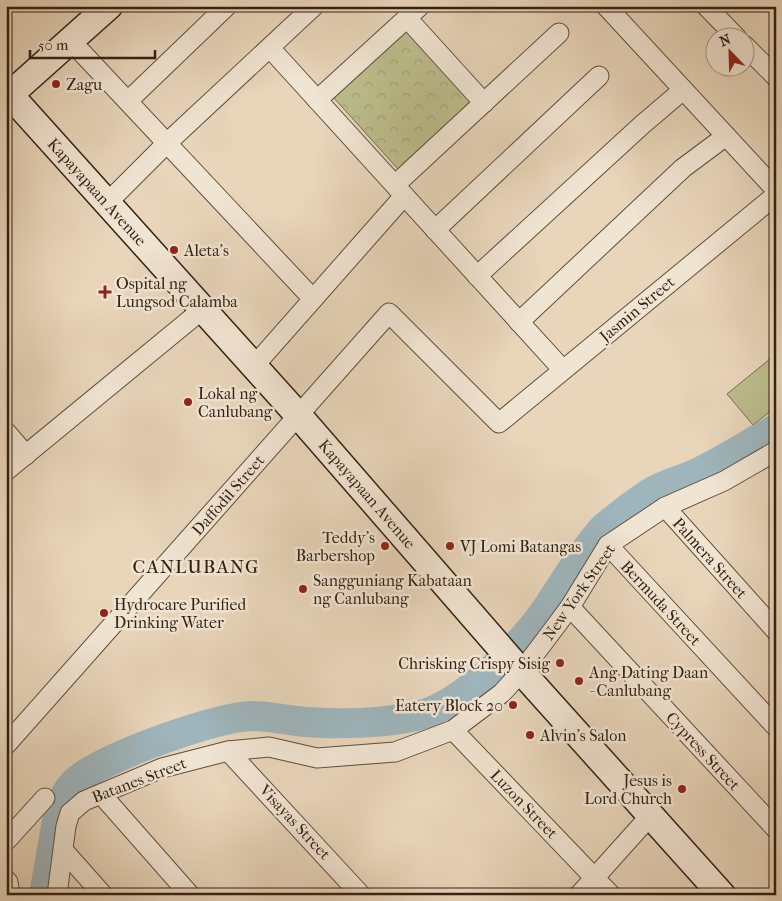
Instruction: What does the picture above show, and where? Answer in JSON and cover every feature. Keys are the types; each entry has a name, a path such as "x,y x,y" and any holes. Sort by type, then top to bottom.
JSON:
{"street":[{"path":"7,95 109,6"},
{"path":"128,102 227,6"},
{"path":"107,203 167,143 314,6"},
{"path":"606,6 776,190"},
{"path":"706,6 727,28"},
{"path":"317,100 413,12 484,103"},
{"path":"254,366 313,299 399,190 484,103 559,33"},
{"path":"71,41 313,299"},
{"path":"270,48 562,370"},
{"path":"754,55 776,77"},
{"path":"436,230 599,76"},
{"path":"477,276 643,124 683,90"},
{"name":"Kapayapaan Avenue","path":"7,95 298,415 511,660 722,895"},
{"path":"519,322 683,168 726,136"},
{"name":"Jasmin Street","path":"499,423 776,195"},
{"path":"6,471 203,310"},
{"name":"Daffodil Street","path":"6,745 140,596 389,312 499,423"},
{"path":"6,432 26,455"},
{"name":"New York Street","path":"511,660 570,607 608,545 665,507 724,481 776,451"},
{"name":"Palmera Street","path":"665,507 776,631"},
{"name":"Bermuda Street","path":"608,545 776,727"},
{"name":"Cypress Street","path":"570,607 776,829"},
{"name":"Batanes Street","path":"57,895 66,826 70,813 84,802 162,768 228,751 269,747 317,758 394,752 453,730 502,693 511,660"},
{"name":"Luzon Street","path":"453,730 611,895"},
{"name":"Visayas Street","path":"228,751 360,895"},
{"path":"101,794 190,895"},
{"path":"6,841 45,798"},
{"path":"579,895 650,816"},
{"path":"64,851 103,895"},
{"path":"6,880 10,895"}],"green space":[{"path":"409,29 474,100 398,169 334,98"},
{"path":"776,354 776,407 753,425 727,394"},
{"path":"494,656 503,665 480,686 445,712 417,724 386,729 326,732 266,724 236,727 190,738 167,746 123,764 81,785 76,776 115,752 152,736 241,709 253,708 314,717 408,712 430,706 453,695"}],"waterway":[{"path":"44,895 60,804 72,785 88,773 108,762 160,740 236,718 258,716 296,721 362,723 413,717 443,706 493,669 536,624 589,546 611,522 650,493 707,468 776,429"}],"place":[{"name":"Zagu","path":"56,84"},
{"name":"Aleta's","path":"174,250"},
{"name":"Ospital ng Lungsod Calamba","path":"105,292"},
{"name":"Lokal ng Canlubang","path":"188,402"},
{"name":"Teddy's Barbershop","path":"385,546"},
{"name":"VJ Lomi Batangas","path":"450,546"},
{"name":"Sangguniang Kabataan ng Canlubang","path":"303,589"},
{"name":"Hydrocare Purified Drinking Water","path":"104,613"},
{"name":"Chrisking Crispy Sisig","path":"560,663"},
{"name":"Ang Dating Daan - Canlubang","path":"579,681"},
{"name":"Eatery Block 20","path":"513,705"},
{"name":"Alvin's Salon","path":"530,735"},
{"name":"Jesus is Lord Church","path":"682,789"}],"district":[{"name":"CANLUBANG","path":"196,567"}]}
